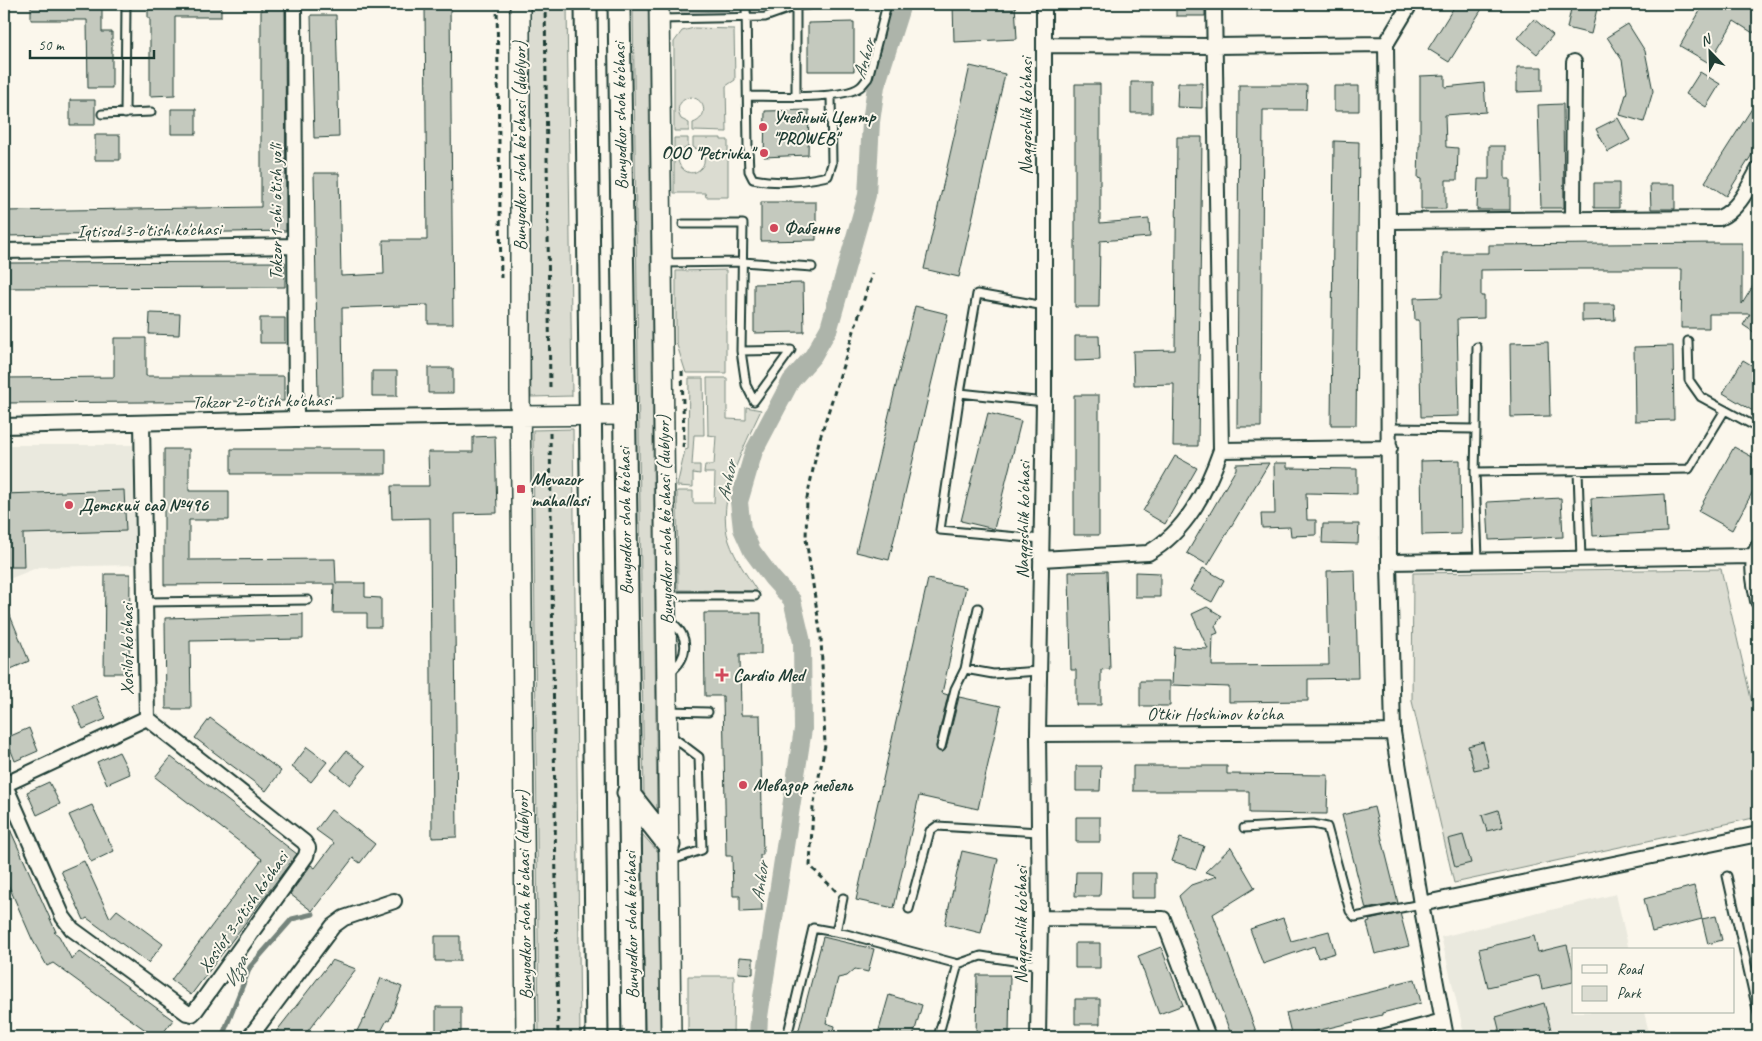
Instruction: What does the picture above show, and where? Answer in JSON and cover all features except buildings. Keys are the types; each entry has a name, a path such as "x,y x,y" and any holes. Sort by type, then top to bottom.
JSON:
{"main road":[{"name":"Bunyodkor shoh ko'chasi","path":"586,4 597,1037"},
{"name":"Bunyodkor shoh ko'chasi","path":"619,4 628,793 633,1037"},
{"path":"628,793 669,853"}],"street":[{"name":"Tokzor 1-chi o'tish yo'li","path":"294,4 296,419"},
{"name":"Bunyodkor shoh koʻchasi (dublyor)","path":"520,4 520,416 526,1037"},
{"name":"Naqqoshlik ko'chasi","path":"1038,1037 1040,918 1038,734 1045,306 1044,4"},
{"path":"1041,559 1148,553 1161,546 1171,536 1202,495 1221,450 1214,4"},
{"path":"1410,4 1386,44 1390,428 1389,562 1393,732 1421,904 1446,1037"},
{"name":"Bunyodkor shoh koʻchasi (dublyor)","path":"659,12 671,1037"},
{"path":"1045,45 1386,44"},
{"path":"1573,218 1574,62"},
{"path":"1388,220 1719,218 1728,214 1734,208 1758,170"},
{"name":"Iqtisod 3-o'tish ko'chasi","path":"4,251 295,246"},
{"path":"520,416 624,415"},
{"name":"Tokzor 2-o'tish ko'chasi","path":"4,426 520,416"},
{"name":"Xosilot ko'chasi","path":"4,784 146,718 146,602 142,422"},
{"path":"1221,450 1390,448"},
{"path":"1389,562 1581,559 1756,552 1758,601"},
{"name":"Xosilot 3-o'tish ko'chasi","path":"4,784 63,917 72,930 187,1013 192,1014 306,856 308,848 304,842 146,718"},
{"name":"O'tkir Hoshimov ko'cha","path":"1038,734 1393,732"},
{"path":"1421,904 1758,834"},
{"path":"250,1037 333,926 344,918 394,901"},
{"path":"1040,918 1163,919 1208,1037"},
{"path":"1382,1037 1443,1022"}],"lane":[{"path":"125,114 126,4"},
{"path":"746,4 749,171 753,179 763,181 809,180 828,176 832,164 831,95"},
{"path":"659,12 746,18 765,17 796,6 818,4"},
{"path":"748,96 831,95 852,92 861,87 868,78 887,4"},
{"path":"796,6 796,95"},
{"path":"102,114 151,112"},
{"path":"684,224 743,224 741,351 746,385 754,401 791,350 741,351"},
{"path":"662,262 743,262 812,267"},
{"path":"1041,539 940,530 977,294 1045,306"},
{"path":"1688,341 1689,380 1701,397 1758,428"},
{"path":"1477,347 1475,472 1478,560"},
{"path":"960,393 1044,402"},
{"path":"1475,472 1688,469 1725,410"},
{"path":"1390,428 1476,428"},
{"path":"1578,471 1581,559"},
{"path":"666,596 755,596"},
{"path":"146,602 308,600"},
{"path":"941,747 955,689 965,669 978,608"},
{"path":"965,669 993,674 1039,671"},
{"path":"667,712 708,712"},
{"path":"668,733 700,757 702,850 669,853"},
{"path":"1244,828 1312,824 1327,827 1350,911 1355,917 1421,904"},
{"path":"909,908 930,831 938,826 1039,832"},
{"path":"1727,876 1756,995 1758,1013"},
{"path":"836,932 843,898"},
{"path":"787,1037 813,928 836,932 958,964 981,956 1040,965"},
{"path":"938,1037 958,964"}],"path":[{"path":"545,4 550,387"},
{"path":"843,898 810,866 813,808 825,745 821,637 806,539 807,498 819,441 872,274"},
{"path":"550,430 558,1037"}],"shaded area":[{"name":"Детский сад №496","path":"4,445 135,445 135,565 39,567 4,581"},
{"path":"1616,894 1629,948 1572,948 1572,1014 1644,1014 1650,1037 1465,1037 1441,937"}],"green space":[{"path":"527,4 567,4 572,396 531,397"},
{"path":"633,4 648,4 657,821 644,801"},
{"path":"681,4 733,4 733,11 681,12"},
{"path":"694,28 734,29 735,80 726,86 727,132 693,131 693,123 698,121 704,109 700,102 691,97 681,102 678,111 681,119 689,123 689,131 674,131 674,42 682,31"},
{"path":"674,138 688,138 688,147 681,151 678,161 681,167 690,173 701,168 704,161 703,153 693,147 693,138 721,138 721,140 728,140 728,197 706,197 705,193 674,193"},
{"path":"726,270 726,373 686,373 676,342 676,271"},
{"path":"689,378 703,378 704,435 694,435 692,465 700,465 700,474 693,473 693,487 677,486 685,450 688,449"},
{"path":"707,378 727,378 727,419 746,420 746,407 761,410 733,474 726,508 726,525 729,541 757,591 678,590 677,491 693,491 693,503 714,503 715,473 704,473 705,465 714,465 716,436 708,435"},
{"path":"573,429 580,1037 539,1037 533,430"},
{"path":"1721,569 1758,729 1758,817 1454,883 1412,701 1413,573"},
{"path":"642,834 658,852 660,1037 645,1037"},
{"path":"688,976 734,976 733,1037 688,1037"}],"waterway":[{"name":"Anhor","path":"758,1037 759,1017 803,729 802,642 792,600 772,578 752,551 742,529 739,502 754,451 791,381 813,356 829,328 867,195 871,122 876,86 902,4"},
{"name":"Изза","path":"773,898 777,899"},
{"name":"Изза","path":"222,1037 250,967 292,919 313,914"}],"place":[{"name":"Учебный Центр \"PROWEB\"","path":"763,127"},
{"name":"ООО \"Petrivka\"","path":"764,153"},
{"name":"Фабенне","path":"774,228"},
{"name":"Mevazor mahallasi","path":"521,489"},
{"name":"Детский сад №496","path":"69,505"},
{"name":"Cardio Med","path":"722,675"},
{"name":"Мевазор мебель","path":"743,785"}]}
